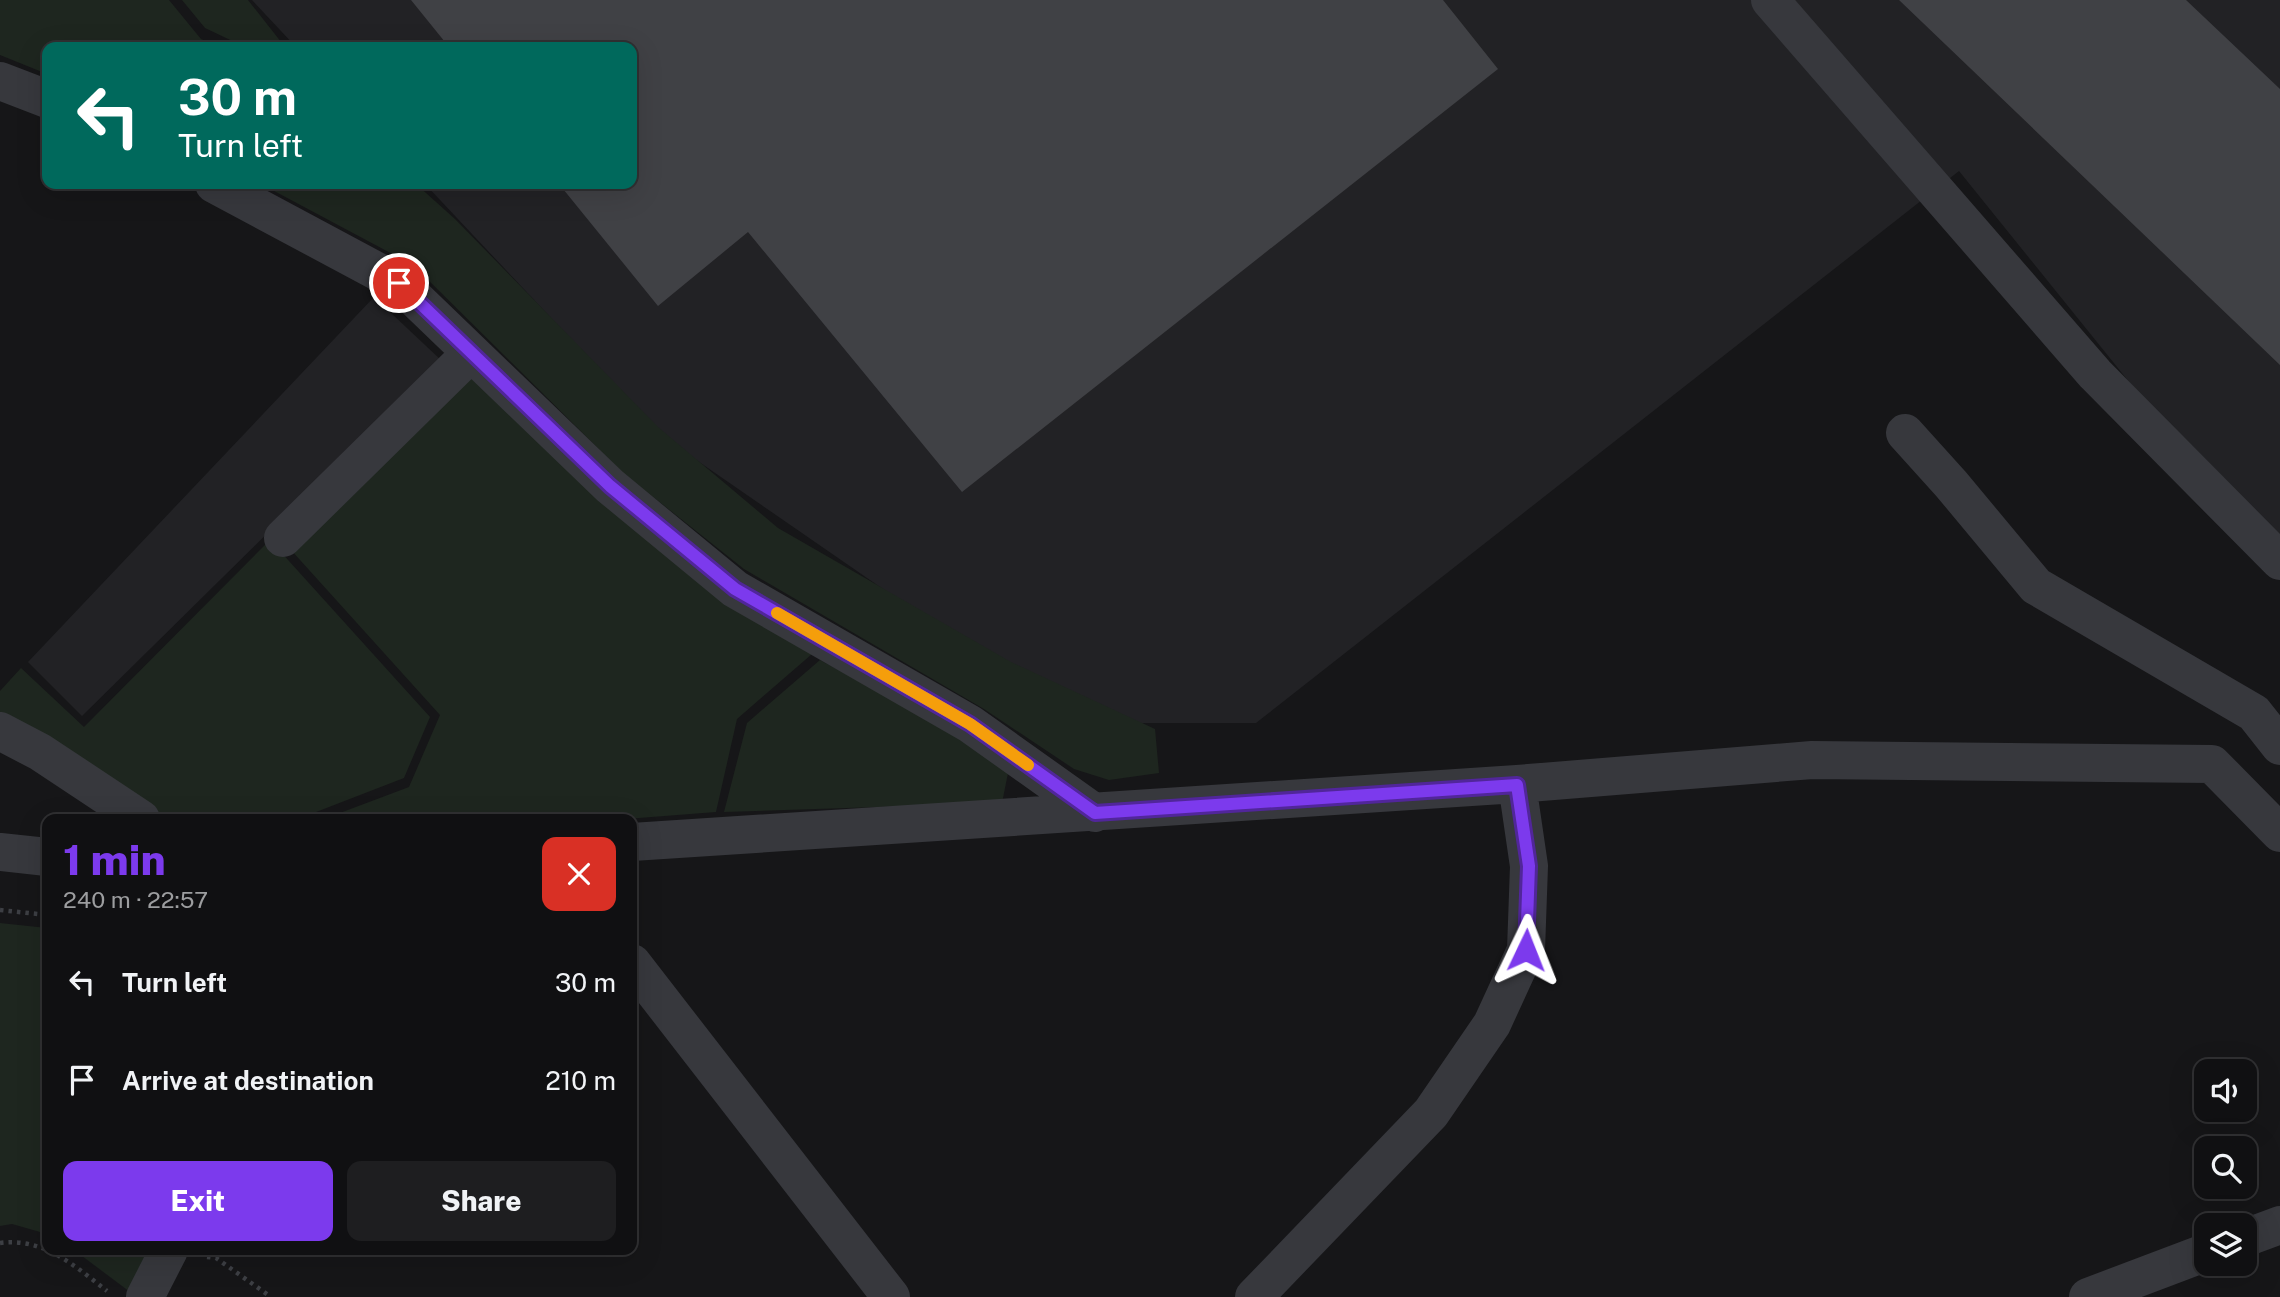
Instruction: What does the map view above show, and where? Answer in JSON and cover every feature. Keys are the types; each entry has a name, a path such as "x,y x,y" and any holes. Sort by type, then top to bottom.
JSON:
{"street":[{"path":"1770,0 2095,374 2280,561"},
{"path":"0,81 42,97"},
{"path":"223,189 399,283 610,486 735,589 970,724 1095,813"},
{"path":"283,538 471,353"},
{"path":"1905,433 2036,586 2254,713 2280,746"},
{"path":"0,731 40,752 133,814"},
{"path":"637,842 1517,785 1812,760 2211,764 2280,833"},
{"path":"1254,1297 1431,1113 1492,1024 1526,950 1529,866 1517,785"},
{"path":"0,852 42,856"},
{"path":"637,970 891,1297"},
{"path":"2257,1234 2280,1225"},
{"path":"145,1297 166,1255"},
{"path":"2088,1297 2194,1257"}],"path":[{"path":"0,910 42,914"},
{"path":"0,1242 15,1241 42,1249"},
{"path":"61,1255 116,1297"},
{"path":"192,1255 216,1258 271,1297"}],"shaded area":[{"path":"0,0 169,0 201,39 208,42 42,42 42,72 0,55"},
{"path":"182,0 248,0 281,42 234,42 205,28"},
{"path":"252,0 2280,0 2280,569 1959,171 1256,723 1077,723 663,437 430,189 637,189 637,42 291,42"},
{"path":"270,189 422,189 455,219 658,427 778,528 1011,662 1155,729 1159,773 1109,780 1074,769 984,709 744,569 623,473 413,265"},
{"path":"374,297 442,361 82,716 28,662"},
{"path":"470,373 812,654 737,719 716,812 637,818 637,814 337,814 409,787 440,715 291,550"},
{"path":"270,540 430,717 404,778 311,814 156,814 45,737 0,713 0,691 21,668 84,727"},
{"path":"820,660 964,737 1008,773 1002,803 724,812 747,723"},
{"path":"0,923 42,927 42,1233 12,1224 0,1226"},
{"path":"81,1255 152,1255 130,1292"}],"building":[{"path":"411,0 1443,0 1498,69 962,492 748,232 658,306 563,189 637,189 637,42 445,42"},
{"path":"1899,0 2186,0 2280,89 2280,365"}],"slow traffic":[{"path":"777,613 970,724 1028,765"}],"route":[{"path":"399,283 610,486 735,589 970,724 1095,813 1517,785 1529,866 1526,950"}]}
